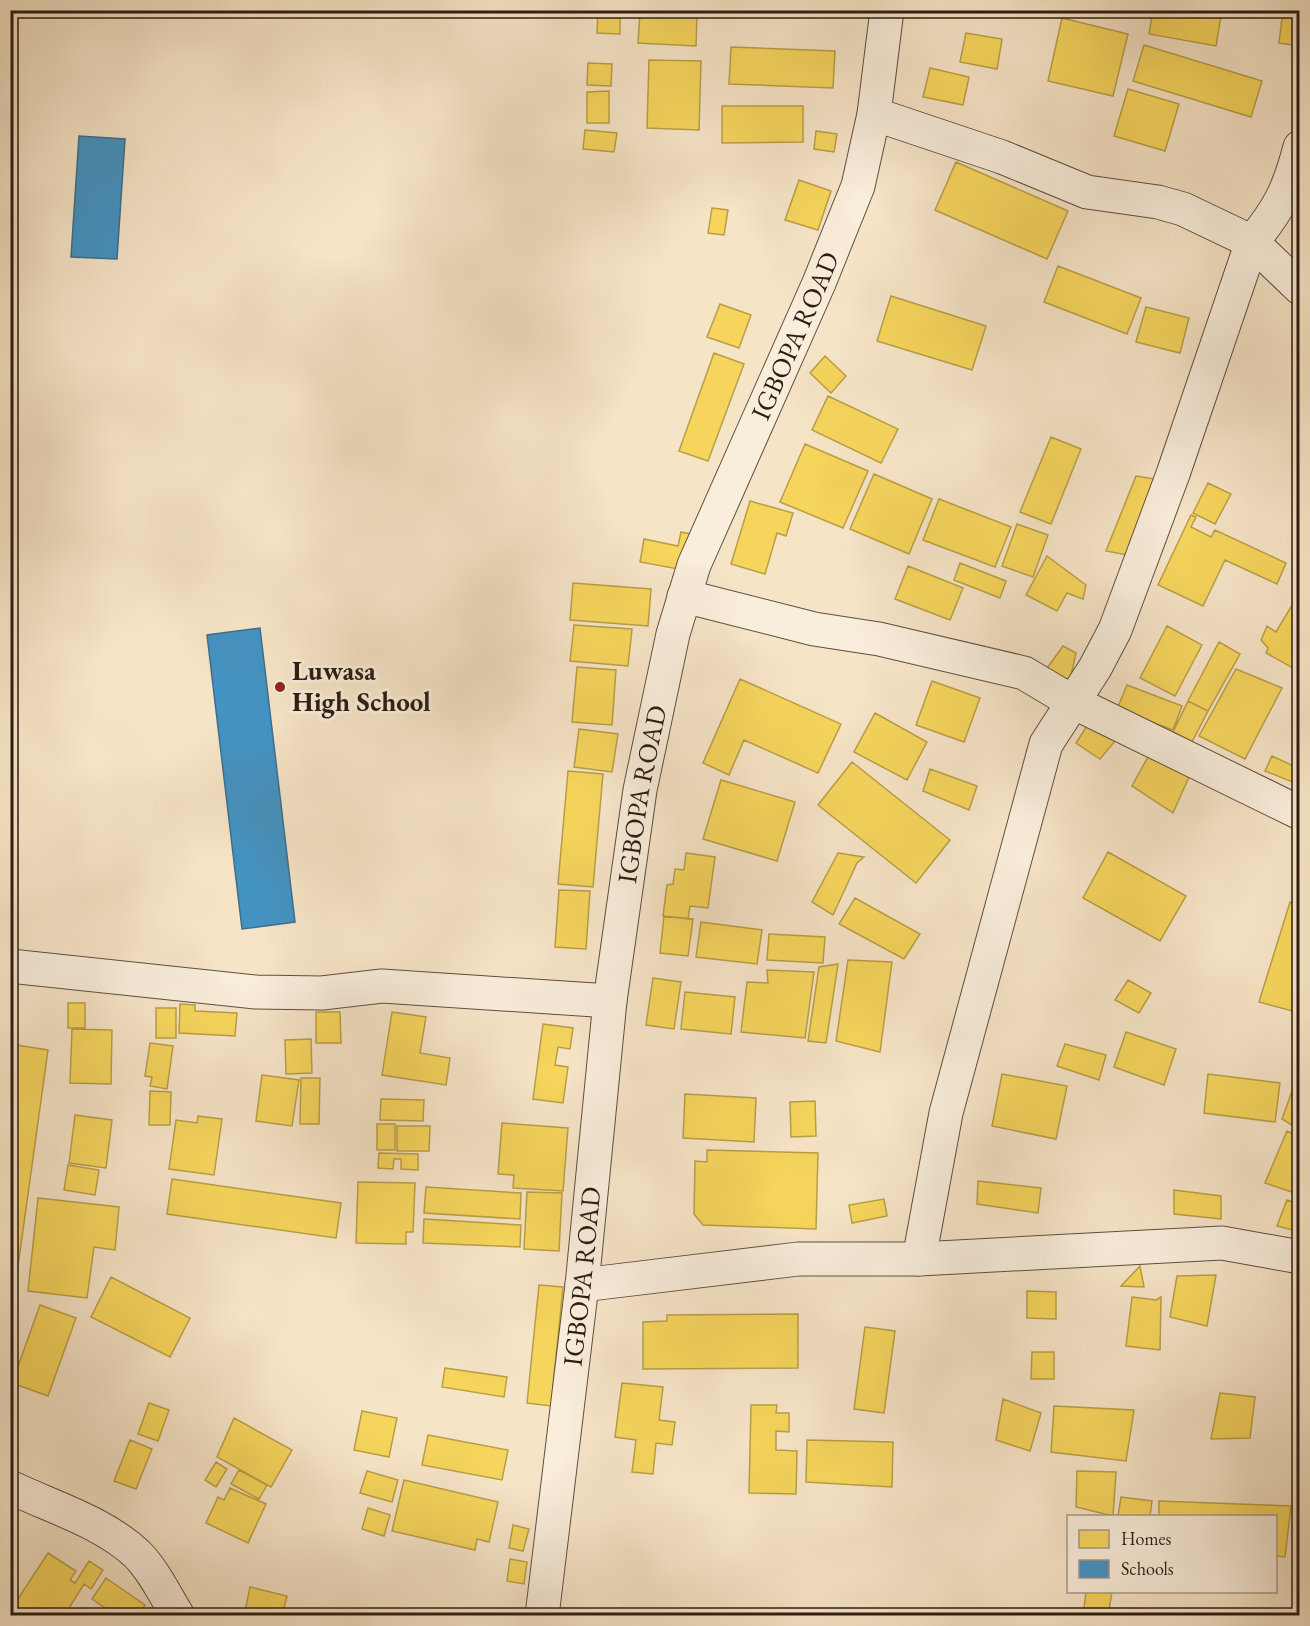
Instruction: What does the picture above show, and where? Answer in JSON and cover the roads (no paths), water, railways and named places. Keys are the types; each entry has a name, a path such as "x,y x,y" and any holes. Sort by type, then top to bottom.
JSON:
{"street":[{"name":"IGBOPA ROAD","path":"542,1616 582,1285 610,1001 640,790 673,634 694,565 854,197 874,114 887,10"},
{"path":"874,114 1002,157 1087,192 1158,202 1183,209 1252,242 1299,288"},
{"path":"919,1259 945,1113 1046,744 1071,701 1095,668 1115,630 1173,474 1252,242 1275,214 1291,182 1299,147"},
{"path":"684,596 814,629 879,639 1024,673 1071,701 1299,813"},
{"path":"10,966 256,992 322,993 382,986 610,1001"},
{"path":"582,1285 798,1259 919,1259 1222,1243 1299,1257"},
{"path":"10,1488 112,1534 138,1555 177,1616"}],"place":[{"name":"Luwasa High School","path":"280,687"}]}
